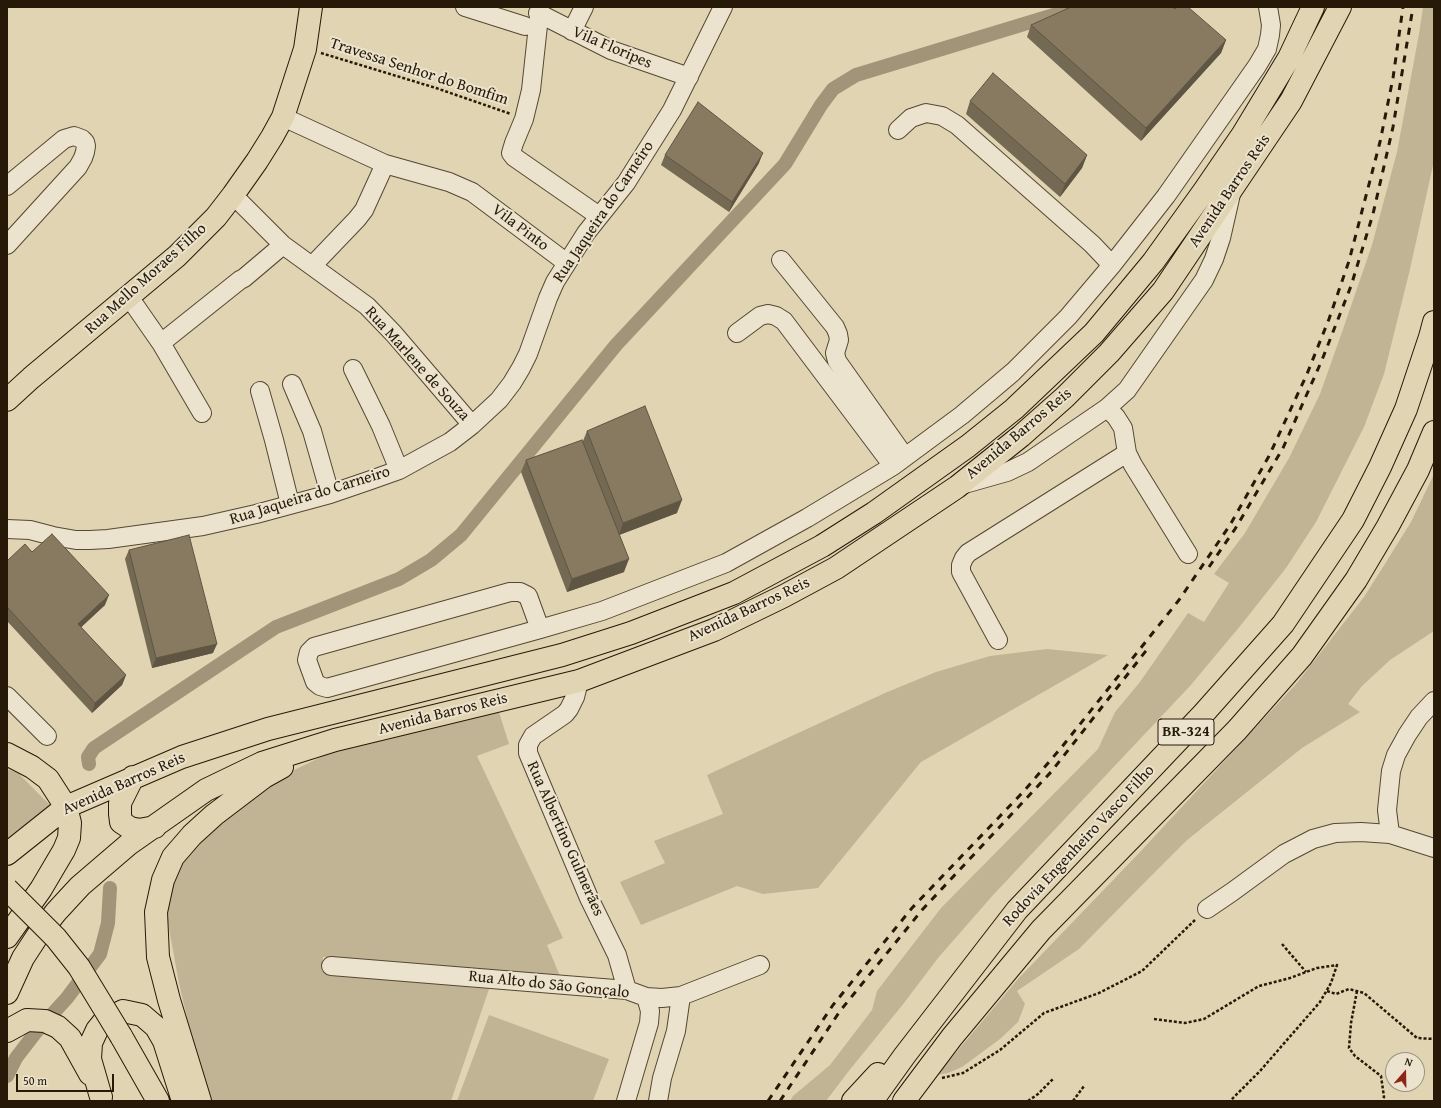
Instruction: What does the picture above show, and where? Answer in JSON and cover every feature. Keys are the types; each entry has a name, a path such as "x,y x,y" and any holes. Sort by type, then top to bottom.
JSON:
{"main road":[{"name":"Rua Mello Moraes Filho","path":"7,400 31,378 177,256 216,216 233,195 257,161 283,117 305,49 311,7"},
{"name":"Avenida Barros Reis","path":"7,854 66,807 182,757 268,729 562,655 632,633 734,593 822,546 874,513 968,446 1014,409 1094,333 1153,262 1243,134 1289,58 1313,7"},
{"name":"Avenida Barros Reis","path":"7,993 23,958 38,935 56,912 80,886 129,844 206,790 262,763 335,740 578,681 714,630 784,596 836,568 889,534 957,486 1021,436 1065,397 1109,353 1163,292 1291,101 1340,7"},
{"name":"Rodovia Engenheiro Vasco Filho","path":"872,1101 905,1055 1016,910 1204,713 1283,624 1353,520 1380,467 1406,409 1434,322"},
{"name":"Rodovia Engenheiro Vasco Filho","path":"909,1093 952,1037 1041,930 1231,736 1302,656 1356,580 1388,526 1418,470 1434,432"},
{"path":"200,1101 169,1000 158,957 156,912 163,880 173,857 192,835 214,815 264,777 335,740"},
{"path":"7,754 32,767 48,779 66,807 70,824 69,838 64,850 41,889 7,937"},
{"path":"133,777 120,803 122,822 130,828 139,830 155,827"},
{"path":"7,889 56,938 74,962 101,1002 158,1101"},
{"path":"7,941 18,942 29,935 56,912"},
{"path":"102,1099 90,1059 91,1043 97,1030 105,1020 123,1011 142,1015 156,1028 164,1041 183,1101"},
{"path":"8,1030 27,1020 46,1021 58,1027 70,1038 84,1062 102,1099"},
{"path":"124,1041 141,1101"},
{"path":"853,1101 891,1062 905,1055"}],"street":[{"path":"466,7 525,26"},
{"path":"572,31 584,7"},
{"name":"Rua Jaqueira do Carneiro","path":"7,529 30,530 76,540 108,539 203,526 256,514 368,482 399,470 450,442 472,426 499,400 521,368 555,282 586,233 626,183 672,110 723,7"},
{"path":"540,629 528,596 520,592 510,592 314,647 309,652 307,660 315,682 320,686 327,688 540,629 602,611 726,563 807,518 899,462 962,415 1013,372 1068,317 1112,265 1166,196 1257,66 1267,48 1270,35 1271,25 1268,7"},
{"path":"1289,58 1301,7"},
{"path":"539,10 531,90 524,119 512,150 514,158 599,216"},
{"name":"Vila Floripes","path":"539,10 572,31 611,50 689,77"},
{"path":"898,130 911,118 926,114 942,116 957,125 1092,244 1112,265"},
{"name":"Vila Pinto","path":"283,117 385,164 449,182 472,192 567,263"},
{"path":"7,186 64,139 74,136 82,139 84,142 86,152 78,167 7,245"},
{"path":"312,266 364,210 385,164"},
{"path":"957,486 1007,472 1028,462 1107,408 1127,390 1204,280 1214,259 1221,238 1232,187"},
{"name":"Rua Marlene de Souza","path":"233,195 283,246 367,306 394,334 472,426"},
{"path":"161,343 283,246"},
{"path":"781,260 835,327 839,340 835,353 837,361 899,462"},
{"path":"129,297 161,343 202,413"},
{"path":"737,333 760,316 768,314 776,316 784,321 899,462"},
{"path":"353,369 381,426 399,470"},
{"path":"292,384 312,431 330,494"},
{"path":"260,391 290,504"},
{"path":"1107,408 1116,417 1123,428 1127,453 1133,465 1188,554"},
{"path":"998,640 961,572 961,565 964,558 968,553 1127,453"},
{"name":"Rua Albertino Gulmerães","path":"578,681 575,697 565,714 533,736 528,745 528,753 590,898 617,955 628,990"},
{"path":"7,696 47,736"},
{"path":"1390,834 1387,810 1391,771 1396,755 1407,735 1434,700"},
{"path":"1207,909 1284,854 1312,839 1336,833 1361,832 1390,834 1434,848"},
{"name":"Rua Alto do São Gonçalo","path":"331,966 628,990 646,997 662,998 681,996 760,965"},
{"path":"658,1101 661,1082 676,1031 681,996"},
{"path":"626,1101 649,1023 650,1010 646,997"}],"path":[{"name":"Travessa Senhor do Bomfim","path":"305,49 436,88 524,119"},
{"path":"909,1093 963,1073 1000,1050 1044,1013 1099,993 1142,971 1207,909"},
{"path":"1282,944 1306,972"},
{"path":"1154,1019 1185,1023 1204,1019 1259,986 1317,968 1337,965 1331,983 1320,1002 1260,1072 1230,1101"},
{"path":"1327,990 1336,994 1349,989 1364,993 1417,1038 1434,1039"},
{"path":"1357,991 1351,1023 1349,1048 1355,1056 1381,1076 1384,1097 1383,1101"},
{"path":"1028,1101 1038,1094 1053,1079"},
{"path":"1073,1101 1084,1086"}],"shaded area":[{"path":"1423,7 1434,7 1434,161 1410,269 1384,374 1364,427 1316,522 1286,568 1190,686 994,894 938,958 826,1101 790,1101 793,1096 830,1065 872,1010 877,991 941,908 1098,749 1115,712 1140,682 1188,613 1204,622 1229,583 1214,574 1245,533 1289,458 1320,394 1372,245 1397,152"},
{"path":"1434,474 1434,631 1390,660 1362,686 1348,704 1360,712 1302,748 1186,841 1079,949 1017,991 1025,1004 1018,1022 1000,1039 962,1067 948,1073 937,1075 1018,979 1140,852 1296,684 1364,597 1411,522"},
{"path":"1047,649 1108,655 921,762 818,888 763,894 737,886 641,925 620,882 665,863 654,841 723,814 707,775 885,693 936,672 990,656"},
{"path":"498,709 509,744 477,756 563,938 547,945 560,976 323,957 322,971 489,989 451,1101 206,1101 179,983 165,907 179,862 202,837 267,783 340,748"},
{"path":"7,769 18,773 50,805 7,844"},
{"path":"489,1015 609,1059 593,1101 457,1101"}],"building":[{"path":"1071,7 1172,7 1175,9 1177,7 1188,7 1226,40 1146,128 1031,25"},
{"path":"993,73 1087,155 1065,184 970,101"},
{"path":"698,102 763,153 732,202 665,155"},
{"path":"645,406 682,500 623,523 587,431"},
{"path":"582,440 629,559 572,579 526,460"},
{"path":"52,534 109,595 78,624 126,675 95,703 7,607 7,561 25,544 32,552"},
{"path":"189,535 217,644 156,658 129,550"}],"waterway":[{"path":"89,764 88,757 94,748 276,627 399,579 431,560 461,535 616,345 785,164 821,105 833,89 856,75 1067,11 1087,7"},
{"path":"7,1076 16,1058 36,1032 67,998 100,954 108,923 110,888"}],"railway":[{"path":"768,1101 833,1005 912,908 1024,791 1061,748 1179,600 1230,525 1269,456 1307,374 1329,319 1349,261 1380,142 1393,78 1403,7"},
{"path":"1209,567 1235,529 1283,448 1322,360 1351,286 1373,214 1393,127 1413,7"},
{"path":"780,1101 840,1011 922,910 1051,772 1149,647"}]}
